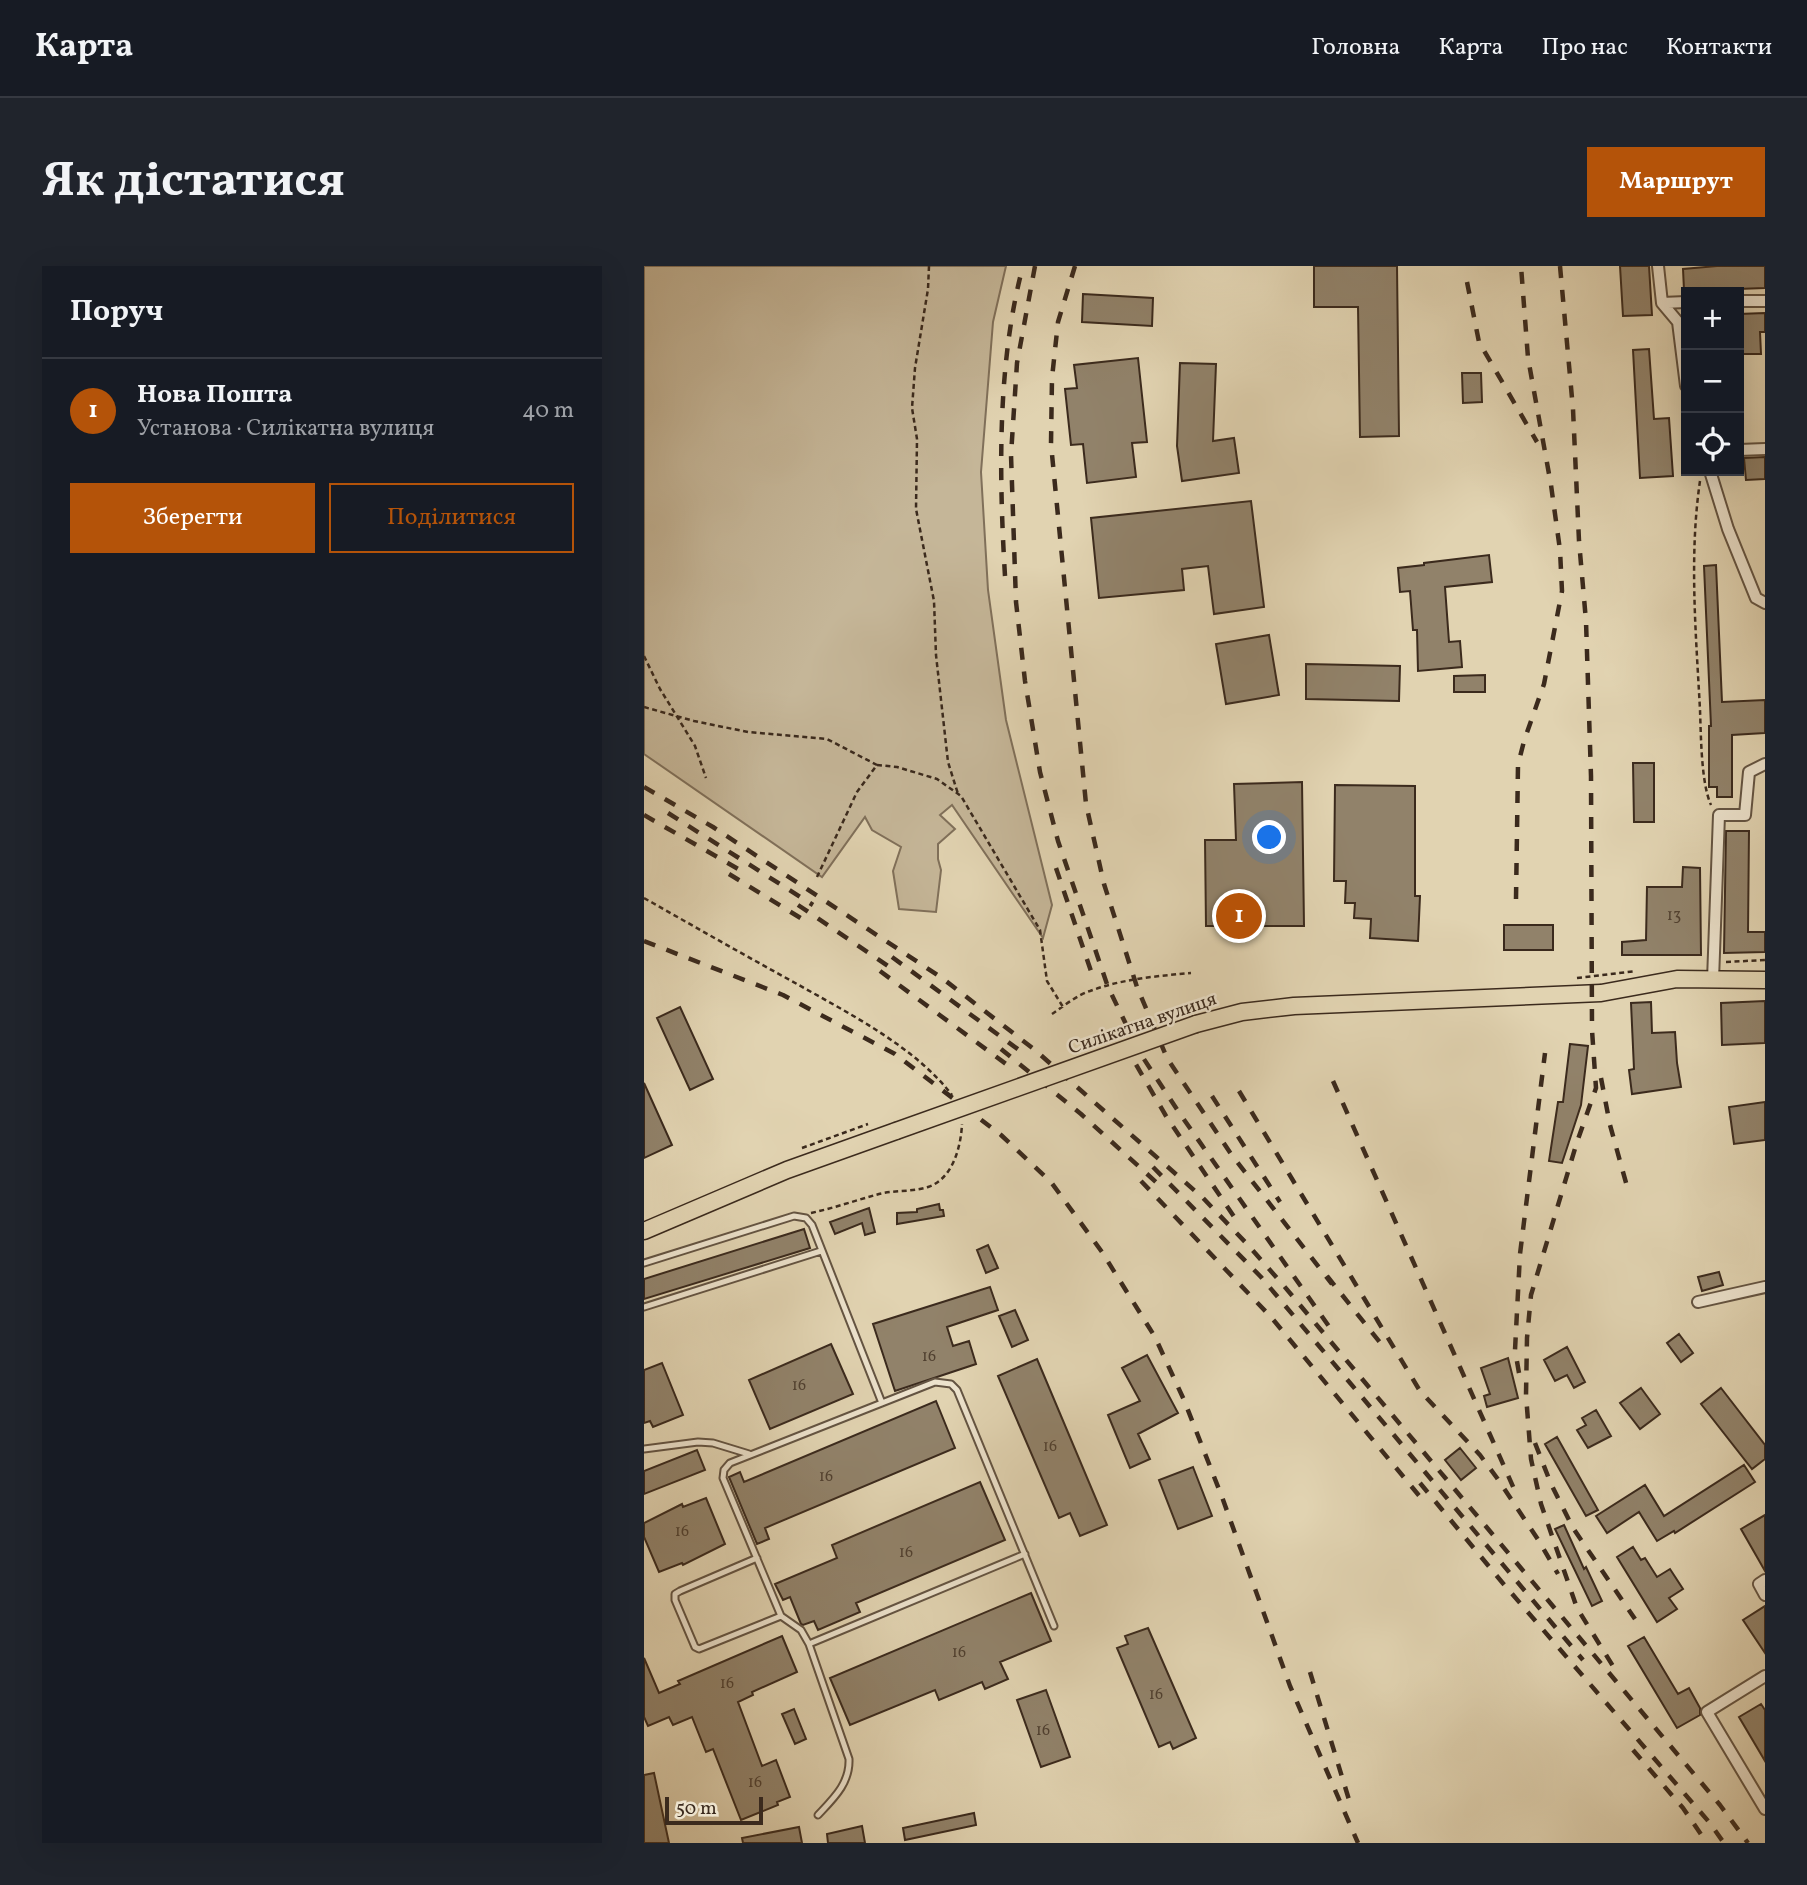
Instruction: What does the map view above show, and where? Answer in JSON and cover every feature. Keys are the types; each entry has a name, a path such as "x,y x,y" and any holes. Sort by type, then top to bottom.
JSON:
{"main road":[{"name":"Силікатна вулиця","path":"644,1231 787,1170 1196,1024 1242,1012 1294,1006 1599,993 1664,980 1765,979"}],"street":[{"path":"1658,266 1662,303 1678,322 1682,350"},
{"path":"1744,302 1765,301"},
{"path":"1662,303 1681,302"},
{"path":"1744,450 1765,449"},
{"path":"1712,476 1728,529 1756,598 1765,603"},
{"path":"1713,980 1719,815 1745,815 1749,772 1765,764"},
{"path":"1698,1302 1765,1287"},
{"path":"1765,1580 1759,1584 1765,1595"},
{"path":"1765,1676 1706,1712 1765,1810"}],"lane":[{"path":"644,1263 794,1216 806,1218 812,1225 882,1403"},
{"path":"644,1307 821,1251"},
{"path":"818,1815 846,1781 849,1759 809,1644 801,1630 781,1616 723,1478 724,1470 730,1463 935,1382 951,1384 957,1390 1054,1626"},
{"path":"644,1449 698,1442 713,1443 749,1454"},
{"path":"809,1644 1025,1555"},
{"path":"757,1558 675,1594 675,1600 695,1647 699,1649 781,1616"}],"path":[{"path":"929,266 929,289 915,368 912,408 917,439 916,509 934,601 936,655 948,762 958,794 1040,930 1046,981 1063,1007"},
{"path":"1701,476 1695,519 1695,620 1701,742 1709,803 1719,815"},
{"path":"644,656 660,689 695,746 706,778"},
{"path":"644,707 748,732 827,739 877,765 897,767 937,779 958,794"},
{"path":"817,877 858,792 877,765"},
{"path":"644,898 855,1017 920,1062 942,1081 955,1099"},
{"path":"1052,1014 1087,991 1149,976 1191,973"},
{"path":"794,1216 883,1193 930,1187 944,1175 955,1159 961,1142 962,1122"}],"shaded area":[{"path":"644,266 1006,266 993,322 981,472 988,590 1006,720 1052,905 1043,938 952,805 940,815 955,829 938,844 941,870 936,912 899,909 893,871 901,847 872,830 865,817 822,877 644,754"}],"building":[{"path":"1314,266 1397,266 1399,436 1360,437 1358,307 1314,307"},
{"path":"1620,266 1649,266 1652,315 1623,316"},
{"path":"1765,266 1765,288 1684,287 1683,269"},
{"path":"1083,294 1153,298 1152,326 1082,322"},
{"path":"1765,313 1765,332 1760,332 1761,354 1744,354 1744,314"},
{"path":"1649,349 1654,419 1669,418 1673,476 1640,478 1633,350"},
{"path":"1138,358 1147,442 1132,443 1136,477 1087,483 1083,444 1071,445 1065,389 1077,388 1074,365"},
{"path":"1180,363 1216,364 1213,441 1234,438 1239,473 1182,481 1177,446"},
{"path":"1462,373 1481,373 1482,402 1463,403"},
{"path":"1765,457 1765,479 1746,480 1744,458"},
{"path":"1251,501 1264,607 1214,614 1208,566 1182,569 1184,590 1099,598 1091,518"},
{"path":"1489,555 1492,582 1445,587 1449,642 1460,641 1462,667 1418,671 1417,630 1413,630 1410,591 1400,592 1398,568"},
{"path":"1716,565 1722,702 1765,700 1765,733 1732,735 1732,797 1717,797 1717,787 1709,787 1711,726 1704,566"},
{"path":"1269,635 1279,695 1226,704 1216,644"},
{"path":"1306,664 1400,666 1399,701 1306,699"},
{"path":"1485,675 1485,692 1454,692 1454,676"},
{"path":"1633,763 1654,763 1654,822 1634,822"},
{"path":"1302,782 1304,926 1206,926 1205,840 1236,840 1234,784"},
{"path":"1335,785 1415,786 1415,896 1420,896 1418,941 1370,938 1371,919 1354,918 1355,903 1345,903 1346,881 1334,881"},
{"path":"1726,831 1749,831 1748,932 1765,932 1765,952 1724,953"},
{"path":"1683,867 1700,868 1701,955 1622,955 1622,942 1646,940 1647,887 1682,887"},
{"path":"1504,925 1553,925 1553,950 1504,950"},
{"path":"1765,1001 1765,1043 1722,1045 1721,1003"},
{"path":"1651,1002 1652,1033 1675,1032 1681,1087 1632,1094 1629,1070 1634,1069 1631,1003"},
{"path":"680,1007 713,1079 690,1090 657,1018"},
{"path":"1570,1044 1588,1046 1581,1105 1562,1163 1549,1161 1558,1102 1563,1102"},
{"path":"644,1083 672,1145 644,1158"},
{"path":"1765,1102 1765,1140 1734,1144 1729,1107"},
{"path":"939,1204 944,1216 897,1224 897,1213 917,1212 917,1209"},
{"path":"869,1208 875,1232 865,1235 862,1223 835,1234 830,1222"},
{"path":"804,1229 810,1248 644,1299 644,1279"},
{"path":"988,1245 998,1268 986,1273 977,1250"},
{"path":"1719,1272 1723,1285 1702,1291 1698,1277"},
{"path":"990,1287 998,1310 947,1327 953,1346 969,1341 976,1364 895,1391 873,1324"},
{"path":"1015,1310 1028,1340 1012,1347 999,1316"},
{"path":"1679,1334 1693,1353 1681,1362 1667,1343"},
{"path":"831,1344 853,1394 770,1429 749,1380"},
{"path":"1567,1347 1585,1382 1574,1388 1567,1375 1555,1381 1544,1360"},
{"path":"1147,1355 1178,1413 1138,1434 1150,1459 1130,1468 1108,1415 1140,1401 1122,1368"},
{"path":"1508,1358 1518,1398 1487,1407 1484,1396 1490,1394 1481,1368"},
{"path":"1037,1359 1107,1525 1080,1536 1070,1513 1059,1518 998,1376"},
{"path":"662,1363 683,1415 653,1427 650,1421 644,1423 644,1370"},
{"path":"1641,1388 1660,1414 1640,1429 1620,1403"},
{"path":"1721,1388 1765,1445 1765,1459 1752,1469 1701,1404"},
{"path":"936,1401 955,1448 765,1528 769,1539 757,1544 729,1477 740,1472 744,1482"},
{"path":"1596,1410 1611,1436 1588,1448 1577,1430 1586,1425 1582,1418"},
{"path":"1557,1437 1598,1510 1586,1516 1545,1444"},
{"path":"1460,1448 1476,1468 1461,1480 1445,1460"},
{"path":"697,1450 705,1470 644,1494 644,1471"},
{"path":"1744,1465 1755,1482 1675,1533 1674,1531 1657,1541 1639,1512 1607,1533 1596,1516 1645,1485 1664,1516"},
{"path":"1193,1467 1212,1516 1178,1529 1159,1480"},
{"path":"980,1482 1005,1540 856,1603 860,1612 818,1630 814,1621 801,1624 790,1597 783,1600 775,1584 837,1558 832,1545"},
{"path":"706,1498 725,1544 683,1565 682,1563 659,1572 644,1537 644,1523 682,1504 683,1507"},
{"path":"1765,1515 1765,1571 1741,1529"},
{"path":"1564,1525 1602,1601 1592,1606 1555,1529"},
{"path":"1633,1547 1641,1560 1645,1558 1657,1577 1670,1569 1683,1589 1669,1598 1677,1609 1657,1622 1617,1557"},
{"path":"1031,1593 1051,1641 1000,1662 1008,1679 985,1689 982,1682 939,1700 935,1690 850,1725 830,1678"},
{"path":"1765,1606 1765,1653 1743,1620"},
{"path":"1148,1628 1196,1738 1173,1749 1170,1742 1159,1747 1117,1648 1128,1644 1125,1636"},
{"path":"782,1636 797,1672 752,1692 753,1695 738,1702 762,1766 776,1760 790,1797 777,1802 778,1805 741,1820 713,1749 706,1752 692,1717 673,1725 669,1717 648,1726 644,1717 644,1658 659,1693 680,1684 678,1681"},
{"path":"1644,1637 1678,1694 1689,1688 1700,1708 1700,1715 1677,1728 1628,1646"},
{"path":"1046,1690 1070,1757 1041,1767 1017,1700"},
{"path":"1761,1704 1765,1710 1765,1761 1739,1717"},
{"path":"794,1709 806,1739 795,1744 782,1714"},
{"path":"654,1773 669,1843 644,1843 644,1775"},
{"path":"974,1813 976,1825 905,1840 903,1828"},
{"path":"862,1826 865,1843 828,1843 827,1834"},
{"path":"799,1827 802,1843 743,1843 742,1838"}],"railway":[{"path":"1005,576 1001,460 1004,380 1008,341 1023,266"},
{"path":"1035,266 1017,363 1011,455 1016,602 1025,681 1040,772 1058,841 1108,987 1140,1053 1335,1335"},
{"path":"1075,266 1058,322 1052,378 1051,444 1086,804 1104,884 1137,987 1167,1058 1231,1154 1332,1284"},
{"path":"1516,899 1518,765 1544,684 1562,591 1560,550 1551,485 1528,358 1521,266"},
{"path":"1560,266 1573,409 1586,621 1591,776 1592,1030 1596,1088 1531,1295 1526,1395 1531,1459 1541,1504 1577,1608 1616,1671"},
{"path":"1467,282 1479,342 1537,442"},
{"path":"644,787 713,827 942,978 1035,1050 1203,1198 1284,1286 1720,1805 1748,1843"},
{"path":"668,813 813,905"},
{"path":"644,815 747,874"},
{"path":"1056,868 1093,977"},
{"path":"729,874 807,922"},
{"path":"798,905 897,972"},
{"path":"644,941 783,995 895,1054 1001,1135 1051,1182 1102,1252 1155,1337 1184,1400 1222,1497 1290,1686 1358,1843"},
{"path":"892,957 1019,1050"},
{"path":"880,971 1006,1064"},
{"path":"1124,1044 1166,1116 1239,1224"},
{"path":"1001,1049 1081,1114 1157,1183"},
{"path":"1519,1373 1515,1350 1520,1254 1545,1053"},
{"path":"1601,1078 1610,1125 1628,1190"},
{"path":"1333,1081 1515,1491"},
{"path":"1239,1091 1420,1391 1480,1455 1539,1541 1558,1574"},
{"path":"1212,1096 1280,1202"},
{"path":"1153,1167 1261,1277 1583,1660"},
{"path":"1141,1181 1271,1317 1421,1498"},
{"path":"1327,1276 1386,1350"},
{"path":"1535,1443 1551,1484 1573,1528 1635,1619"},
{"path":"1420,1483 1724,1843"},
{"path":"1310,1672 1350,1803"},
{"path":"1633,1750 1683,1808 1707,1843"}],"place":[{"name":"Нова Пошта","path":"1239,916"}]}
